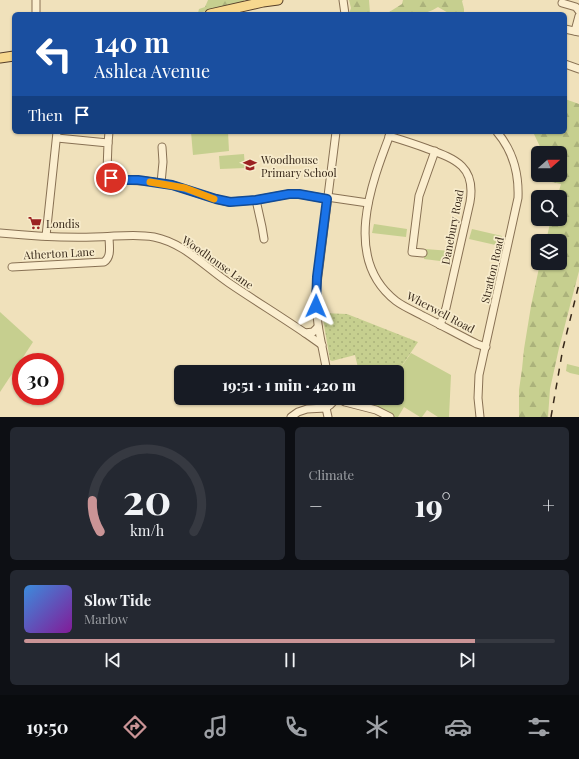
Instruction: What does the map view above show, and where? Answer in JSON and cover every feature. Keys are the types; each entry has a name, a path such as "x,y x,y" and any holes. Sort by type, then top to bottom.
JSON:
{"main road":[{"path":"220,12 278,0"},
{"path":"0,58 12,56"}],"street":[{"path":"36,0 36,12"},
{"path":"343,0 345,12"},
{"path":"562,3 576,6 579,12"},
{"path":"567,30 577,32 579,16"},
{"path":"567,65 579,69"},
{"path":"109,134 108,175 117,180 138,180 161,183 185,188 222,201 236,202 256,200 295,193 368,204"},
{"path":"326,365 318,327 316,284 336,134"},
{"name":"Wherwell Road","path":"390,134 374,175 368,204 365,234 365,245 370,263 377,279 388,293 400,303 486,348"},
{"name":"Danebury Road","path":"390,134 449,156 461,165 468,176 471,188 470,202 447,302 440,325"},
{"name":"Stratton Road","path":"480,417 478,398 479,382 518,198 518,184 513,158 507,145 499,134"},
{"path":"46,236 57,135 108,143"},
{"path":"161,183 164,162 162,147"},
{"path":"423,254 412,252 413,237 419,196 435,151"},
{"path":"256,200 264,238"},
{"name":"Woodhouse Lane","path":"0,234 109,237 135,235 164,239 193,255 228,282 322,345"},
{"name":"Atherton Lane","path":"12,266 104,262 109,256 109,237"},
{"path":"304,333 313,332 318,327"},
{"path":"291,417 298,412 307,409 326,408 330,405"},
{"path":"357,405 376,410 390,417"},
{"path":"326,408 328,417"}],"green space":[{"path":"208,0 244,0 244,3 198,12 199,9 205,7"},
{"path":"349,0 369,0 370,12 350,12 351,8"},
{"path":"403,0 463,0 464,12 447,12 438,7 428,12 389,12 402,4"},
{"path":"567,100 579,104 579,271 550,389 548,417 519,417 519,390 524,349 539,270 567,270 567,234 548,234 549,226 567,226 567,190 559,190 561,184 552,182 567,182 567,146 540,146 534,134 567,134"},
{"path":"191,134 228,134 229,151 193,155"},
{"path":"244,154 245,168 220,169 219,156"},
{"path":"374,224 407,229 406,237 372,233"},
{"path":"472,229 502,236 500,246 469,239"},
{"path":"425,249 451,251 448,262 424,259"},
{"path":"0,312 33,342 26,353 12,353 12,374 0,392"},
{"path":"322,313 347,314 418,342 402,365 357,365 355,355 332,361 330,360"},
{"path":"411,353 451,375 449,417 438,417 427,410 422,417 420,417 404,407 398,417 392,417 374,407 375,405 404,405 404,365 403,365"},
{"path":"567,364 579,367 579,375 566,371"}],"railway":[{"path":"551,417 563,348 579,284"}],"slow traffic":[{"path":"150,182 185,188 214,199"}],"place":[{"name":"Woodhouse Primary School","path":"250,165"},
{"name":"Londis","path":"35,223"}],"route":[{"path":"111,178 117,180 138,180 172,185 222,201 230,202 246,202 283,194 304,194 312,197 327,199 317,277 316,306"}]}
